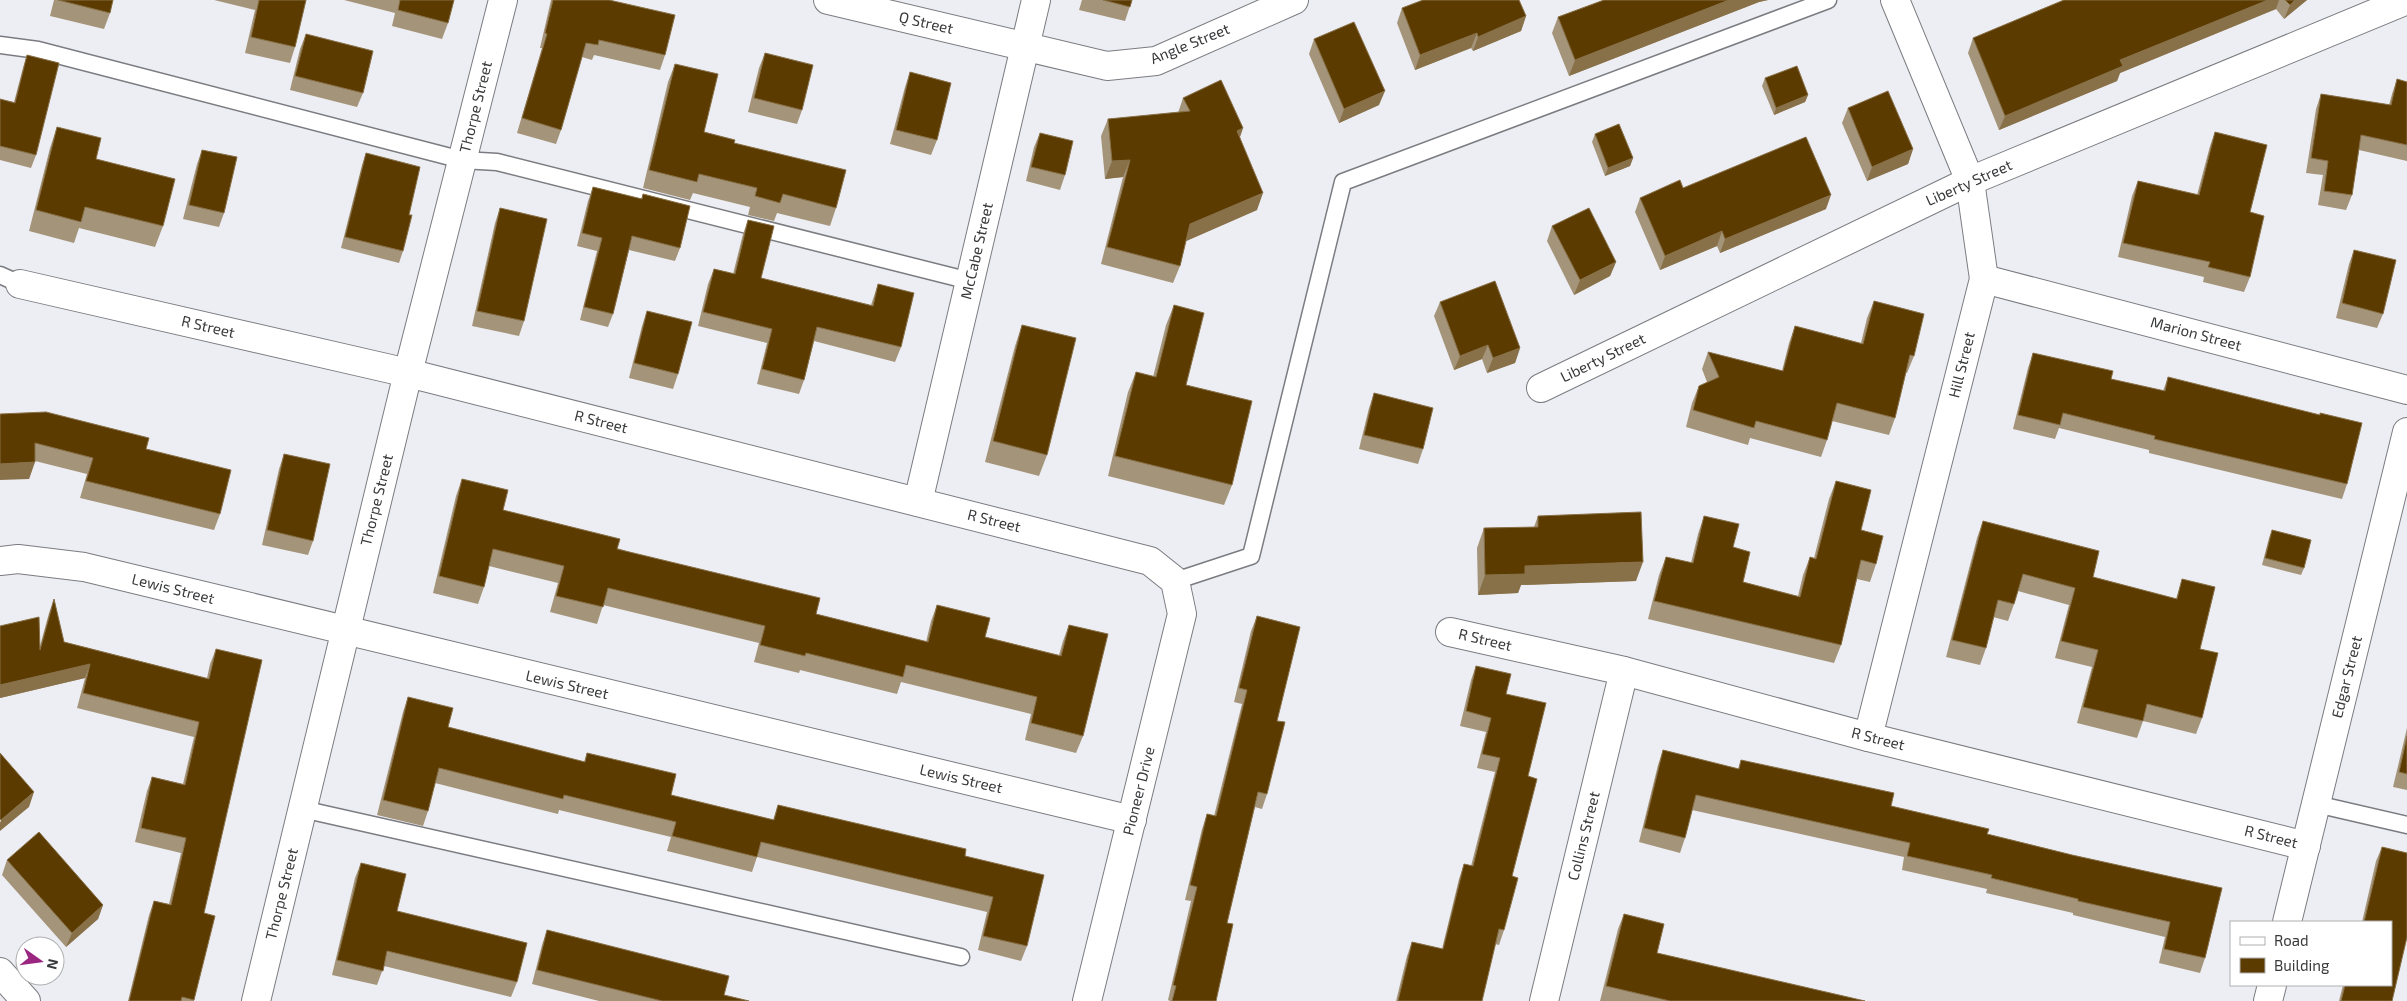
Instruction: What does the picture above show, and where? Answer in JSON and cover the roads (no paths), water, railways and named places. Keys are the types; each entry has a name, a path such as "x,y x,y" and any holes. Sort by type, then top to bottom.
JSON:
{"street":[{"name":"Thorpe Street","path":"256,1001 408,373 503,0"},
{"name":"Q Street","path":"828,0 1024,47"},
{"name":"McCabe Street","path":"918,502 1036,0"},
{"name":"Angle Street","path":"1024,47 1107,66 1156,61 1294,0"},
{"name":"Hill Street","path":"1868,737 1984,279 1970,181 1895,0"},
{"name":"Liberty Street","path":"1540,388 1970,181 2407,0"},
{"name":"Marion Street","path":"1984,279 2407,390"},
{"name":"R Street","path":"10,280 408,373 1150,561 1175,581"},
{"name":"Edgar Street","path":"2287,921 2407,432"},
{"name":"Lewis Street","path":"0,561 18,559 84,567 345,632 1132,820"},
{"name":"Pioneer Drive","path":"1087,1001 1182,614 1175,581"},
{"name":"R Street","path":"1450,632 1624,671 1868,737 2306,846"},
{"name":"Collins Street","path":"1544,1001 1624,671"},
{"path":"0,972 26,1001"},
{"path":"2268,1001 2272,986"}],"lane":[{"path":"1175,581 1251,556 1343,182 1828,0"},
{"path":"0,45 38,50 462,160 497,162 970,281"},
{"path":"2316,804 2407,825"},
{"path":"302,809 961,956"}]}
